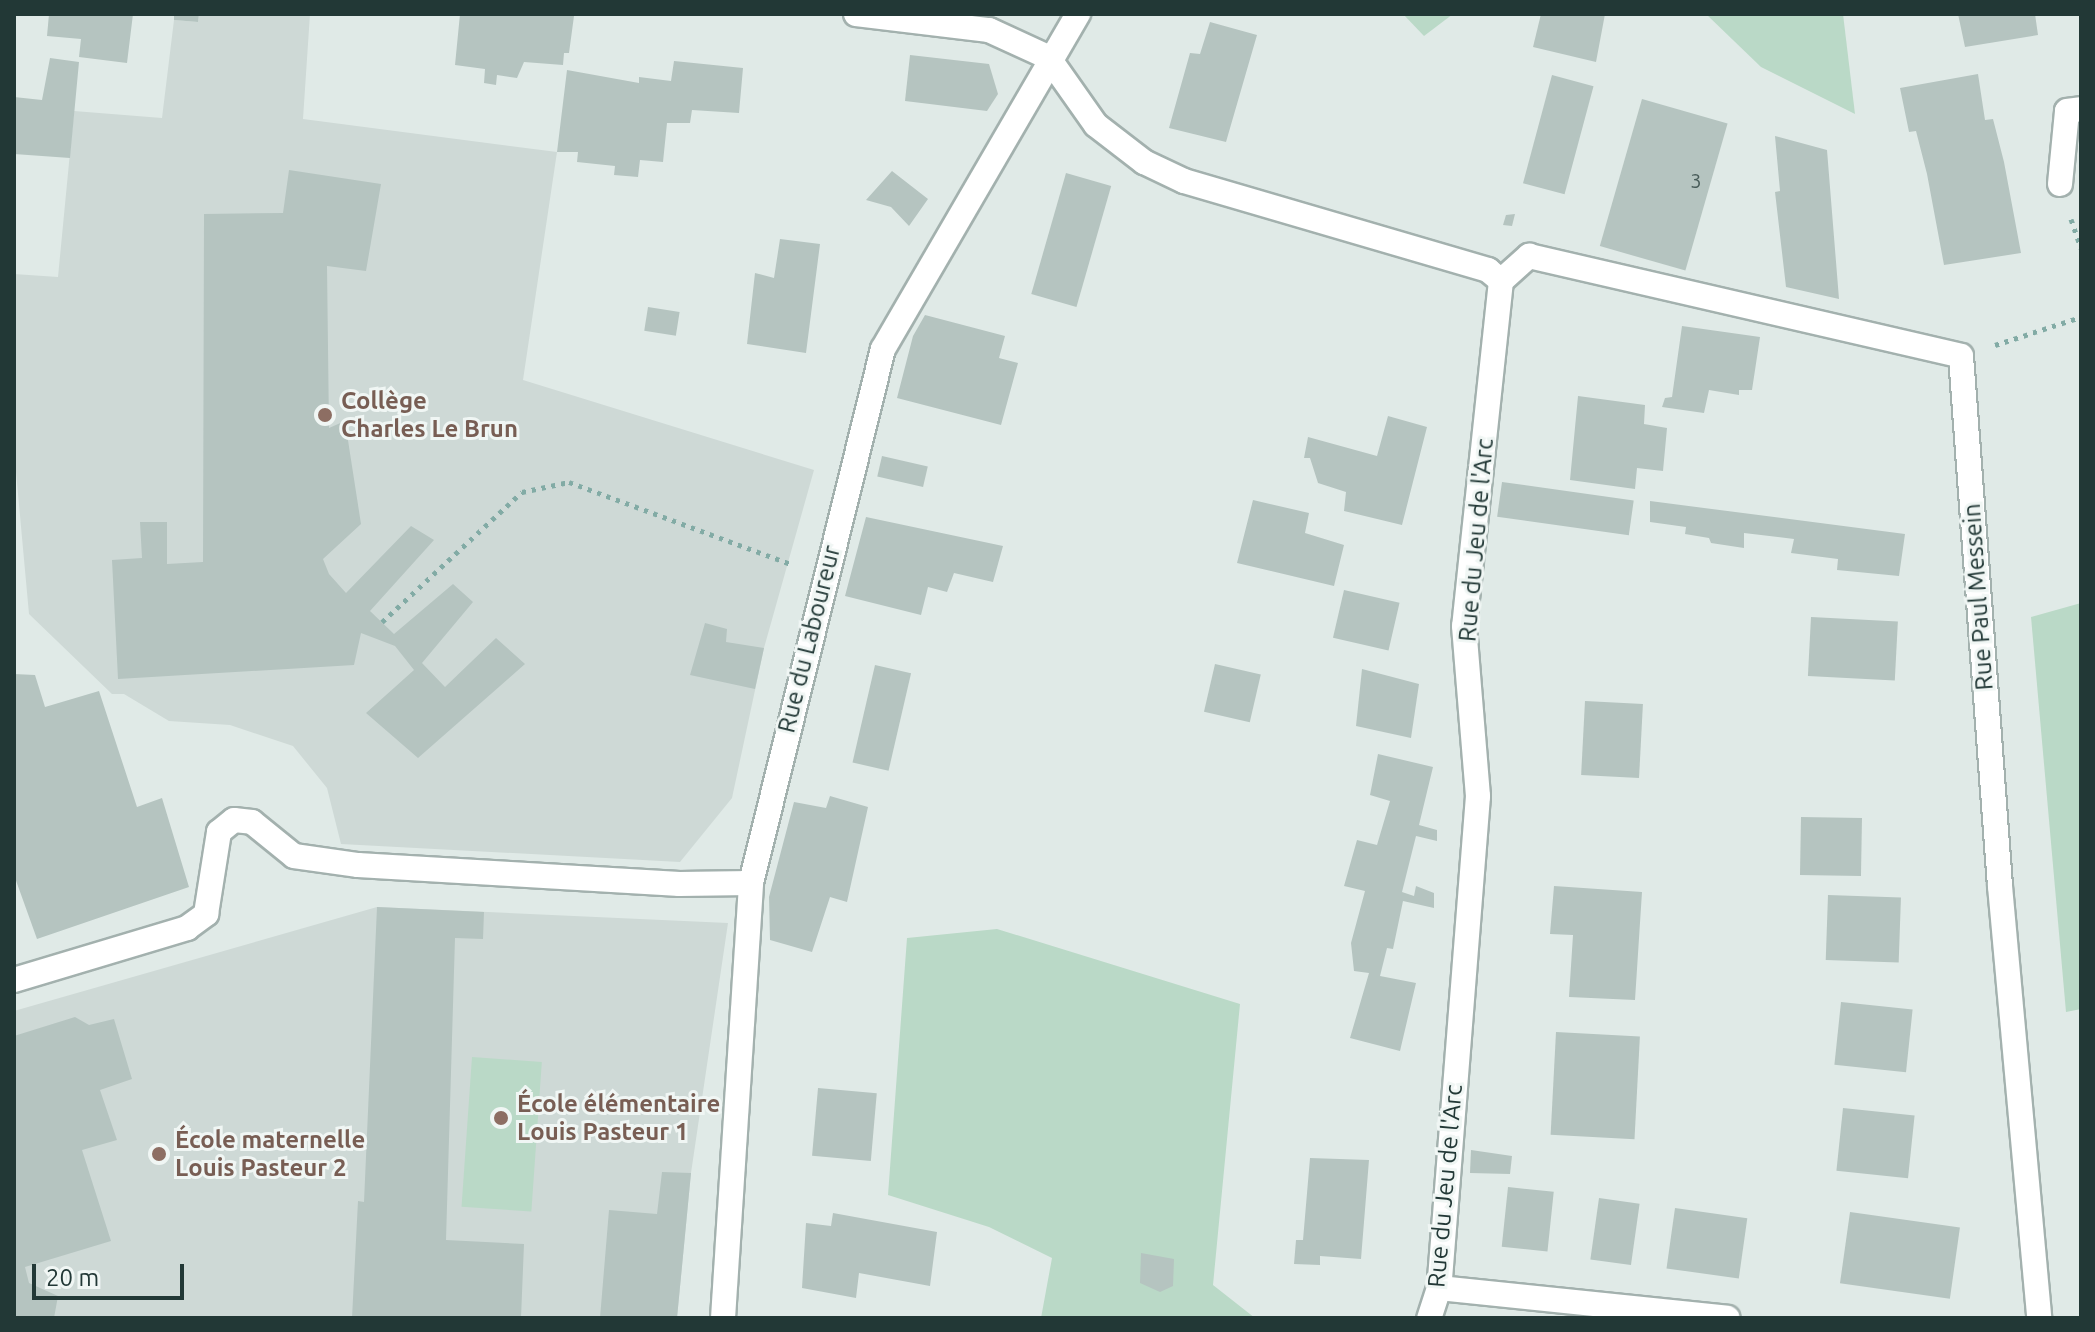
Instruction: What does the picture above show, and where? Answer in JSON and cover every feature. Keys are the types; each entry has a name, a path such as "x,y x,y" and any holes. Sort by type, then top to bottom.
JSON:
{"street":[{"path":"856,14 989,30 1048,57 1096,125 1144,162 1184,181 1473,265 1501,281 1529,256 1961,356"},
{"name":"Rue du Laboureur","path":"723,1318 751,883 883,349 1048,57 1078,14"},
{"path":"2060,184 2067,111 2081,109"},
{"name":"Rue du Jeu de l'Arc","path":"1429,1318 1439,1288 1478,796 1464,626 1501,281"},
{"name":"Rue Paul Messein","path":"1961,356 2039,1318"},
{"path":"14,980 187,928 206,914 219,832 234,820 252,822 294,856 358,865 679,884 751,883"},
{"path":"1439,1288 1727,1318"}],"path":[{"path":"1961,356 2081,317"},
{"path":"382,622 522,492 569,482 825,575"}],"shaded area":[{"name":"Collège Charles Le Brun","path":"199,14 310,14 303,119 557,152 523,380 814,470 764,648 732,798 680,862 341,844 327,788 293,746 230,725 169,721 124,694 112,694 29,614 14,450 14,274 58,277 74,111 162,118 174,20 198,22"},
{"name":"École élémentaire Louis Pasteur 1","path":"377,907 728,923 691,1173 677,1318 14,1318 14,1011"}],"green space":[{"path":"1403,14 1453,14 1424,36"},
{"path":"1706,14 1843,14 1855,114 1761,67"},
{"path":"2081,603 2081,1009 2066,1012 2031,617"},
{"path":"997,929 1240,1004 1213,1285 1255,1318 1041,1318 1052,1258 989,1227 888,1195 907,938"},
{"path":"472,1057 542,1062 531,1212 462,1207"}],"building":[{"path":"49,14 133,14 127,63 79,57 81,39 47,36"},
{"path":"174,14 199,14 198,22 174,20"},
{"path":"460,14 574,16 569,53 564,53 563,65 524,62 517,78 497,75 496,85 484,83 485,69 455,65"},
{"path":"1541,14 1605,14 1596,62 1533,47"},
{"path":"1958,14 2035,14 2038,35 1965,47"},
{"path":"1210,22 1257,35 1226,142 1169,128 1190,53 1200,54"},
{"path":"910,55 989,64 998,94 987,111 905,101"},
{"path":"50,58 79,62 70,158 14,154 14,97 42,100"},
{"path":"674,61 743,68 739,113 692,110 690,123 667,123 663,162 640,160 638,177 614,175 615,166 577,162 578,152 557,152 567,70 639,83 639,77 671,81"},
{"path":"1978,74 1985,120 1993,119 2004,162 2021,253 1944,265 1927,174 1916,131 1909,132 1900,88"},
{"path":"1552,75 1594,86 1565,194 1523,183"},
{"path":"1642,99 1728,124 1685,271 1600,246"},
{"path":"1775,136 1827,150 1839,299 1786,287 1775,192 1780,191"},
{"name":"Collège Charles Le Brun","path":"289,170 381,184 366,271 327,266 329,428 345,421 361,524 323,559 329,574 346,593 411,526 434,540 370,611 394,634 453,584 473,602 422,663 445,687 496,638 525,664 418,758 366,713 414,670 395,646 361,633 354,665 118,679 112,560 142,558 140,522 167,522 167,564 203,562 204,214 283,213"},
{"path":"892,171 928,199 909,226 891,207 866,200"},
{"path":"1066,173 1111,186 1076,307 1031,294"},
{"path":"1515,214 1512,226 1503,225 1506,215"},
{"path":"780,239 820,244 806,353 747,344 755,273 774,278"},
{"path":"648,307 680,312 676,336 644,331"},
{"path":"925,315 1005,336 999,358 1018,363 1001,425 897,398 913,336"},
{"path":"1682,326 1760,337 1752,390 1739,390 1739,395 1709,390 1704,413 1662,407 1665,398 1672,397"},
{"path":"1578,396 1645,405 1644,424 1667,428 1663,471 1637,468 1635,489 1570,480"},
{"path":"1388,416 1427,427 1402,525 1344,511 1346,492 1318,483 1310,458 1304,458 1308,437 1377,456"},
{"path":"882,456 928,467 923,487 877,476"},
{"path":"1502,482 1634,501 1629,535 1497,517"},
{"path":"1253,500 1309,513 1305,533 1344,545 1334,586 1237,563"},
{"path":"1650,501 1905,534 1899,576 1837,570 1838,559 1791,553 1794,539 1744,533 1744,548 1711,543 1709,538 1685,534 1686,527 1650,522"},
{"path":"866,517 1003,546 993,582 954,573 947,592 928,587 921,615 845,596"},
{"path":"1344,590 1400,603 1389,651 1333,638"},
{"path":"1811,617 1898,622 1895,680 1808,676"},
{"path":"705,623 727,629 726,642 764,648 755,689 690,675"},
{"path":"1215,664 1261,675 1250,722 1204,712"},
{"path":"875,665 911,673 889,771 853,762"},
{"path":"1362,669 1419,684 1411,738 1356,726"},
{"path":"14,674 35,675 45,707 99,691 137,807 162,798 189,887 37,939 14,875"},
{"path":"1585,701 1643,704 1639,778 1581,775"},
{"path":"1378,754 1433,767 1419,825 1437,830 1437,841 1416,836 1402,892 1414,896 1416,886 1434,893 1434,908 1403,901 1393,949 1387,948 1380,976 1416,983 1400,1051 1350,1038 1369,973 1354,971 1351,943 1365,891 1344,886 1357,840 1377,845 1390,801 1370,795"},
{"path":"830,796 868,807 847,902 830,897 812,952 770,940 769,897 794,802 826,808"},
{"path":"1801,817 1862,818 1861,876 1800,875"},
{"path":"1554,886 1642,892 1635,1000 1569,997 1573,935 1550,934"},
{"path":"1828,895 1901,898 1899,963 1826,960"},
{"path":"377,907 484,912 483,939 455,938 446,1240 524,1244 521,1318 352,1318 358,1201 364,1202"},
{"path":"1841,1002 1913,1010 1906,1072 1834,1065"},
{"path":"75,1017 89,1025 114,1019 132,1079 100,1090 117,1140 82,1150 111,1241 25,1267 29,1283 58,1296 54,1318 14,1318 14,1036"},
{"path":"1556,1032 1640,1036 1634,1139 1551,1135"},
{"path":"818,1088 877,1093 871,1161 812,1156"},
{"path":"1843,1108 1915,1116 1908,1178 1836,1171"},
{"path":"1471,1150 1512,1156 1510,1174 1470,1173"},
{"path":"1310,1158 1369,1160 1361,1259 1320,1256 1320,1265 1294,1264 1296,1240 1303,1240"},
{"path":"662,1172 691,1173 677,1318 600,1318 609,1210 657,1214"},
{"path":"1508,1187 1554,1192 1547,1251 1502,1247"},
{"path":"1599,1198 1640,1204 1631,1265 1590,1259"},
{"path":"1675,1208 1747,1218 1739,1279 1667,1268"},
{"path":"1850,1212 1960,1227 1950,1299 1840,1283"},
{"path":"833,1213 937,1232 930,1286 859,1273 856,1298 802,1288 806,1223 831,1226"},
{"path":"1141,1253 1174,1259 1173,1286 1160,1292 1140,1283"}],"place":[{"name":"Collège Charles Le Brun","path":"325,415"},
{"name":"École élémentaire Louis Pasteur 1","path":"501,1118"},
{"name":"École maternelle Louis Pasteur 2","path":"159,1154"}]}
